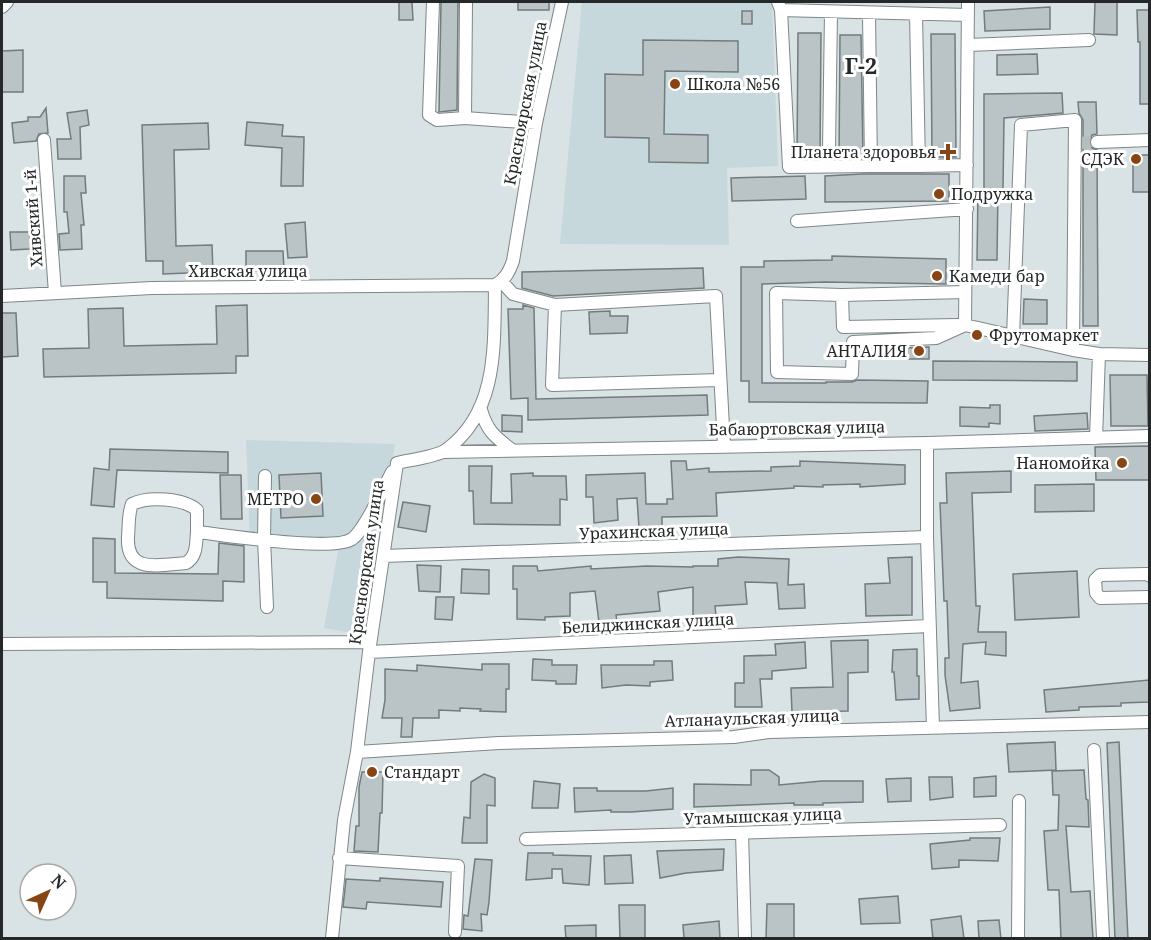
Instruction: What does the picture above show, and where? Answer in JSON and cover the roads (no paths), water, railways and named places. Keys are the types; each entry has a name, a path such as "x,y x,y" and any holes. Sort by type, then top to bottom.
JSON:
{"street":[{"path":"2,7 7,2"},
{"path":"433,2 429,115 437,120 465,118 536,123"},
{"path":"465,118 466,2"},
{"name":"Красноярская улица","path":"332,939 344,820 357,752 382,556 397,463 444,452 468,429 481,410 493,362 499,283 509,272 513,261 536,123 562,2"},
{"path":"965,325 967,209 968,8 916,14 831,12 780,6 789,167 967,165"},
{"path":"829,150 831,12"},
{"path":"869,13 871,166"},
{"path":"916,14 919,166"},
{"path":"968,45 1089,40"},
{"path":"1013,337 1021,125 1075,120 1077,143 1073,350"},
{"path":"1097,142 1149,140"},
{"name":"Хивский 1-й","path":"44,141 55,293"},
{"path":"797,221 967,209"},
{"path":"499,283 513,294 555,305 716,297 724,446"},
{"name":"Хивская улица","path":"2,296 152,288 499,283"},
{"path":"965,292 842,295 776,293 777,372 852,374 853,342 936,338 965,325"},
{"path":"842,295 843,327 965,325 1073,350 1098,354 1149,355"},
{"path":"555,305 552,385 720,380"},
{"path":"1095,438 1098,354"},
{"path":"481,410 491,434 512,450"},
{"name":"Бабаюртовская улица","path":"444,452 927,443 1149,436"},
{"path":"927,443 927,537 933,728"},
{"path":"197,532 339,544 352,539 360,530 397,463"},
{"path":"265,476 264,539 267,607"},
{"path":"141,500 181,501 190,504 197,510 197,532 193,556 186,563 142,564 135,562 128,550 129,511 132,504 141,500"},
{"name":"Урахинская улица","path":"382,556 927,537"},
{"path":"1149,576 1100,575 1095,580 1096,593 1100,598 1149,597"},
{"name":"Белиджинская улица","path":"2,644 370,647 929,626"},
{"name":"Атланаульская улица","path":"357,752 499,743 734,737 769,732 1149,722"},
{"path":"1094,750 1103,939"},
{"path":"1018,939 1019,801"},
{"name":"Утамышская улица","path":"526,839 1000,825"},
{"path":"742,832 745,939"},
{"path":"339,858 458,866 455,932"}],"tunnel":[{"path":"1079,143 1097,142"}],"place":[{"name":"Школа №56","path":"675,84"},
{"name":"Планета здоровья","path":"948,152"},
{"name":"СДЭК","path":"1136,159"},
{"name":"Подружка","path":"939,194"},
{"name":"Камеди бар","path":"937,276"},
{"name":"Фрутомаркет","path":"977,335"},
{"name":"АНТАЛИЯ","path":"919,351"},
{"name":"Наномойка","path":"1122,463"},
{"name":"МЕТРО","path":"316,499"},
{"name":"Стандарт","path":"372,772"}],"district":[{"name":"Г-2","path":"861,66"}]}
